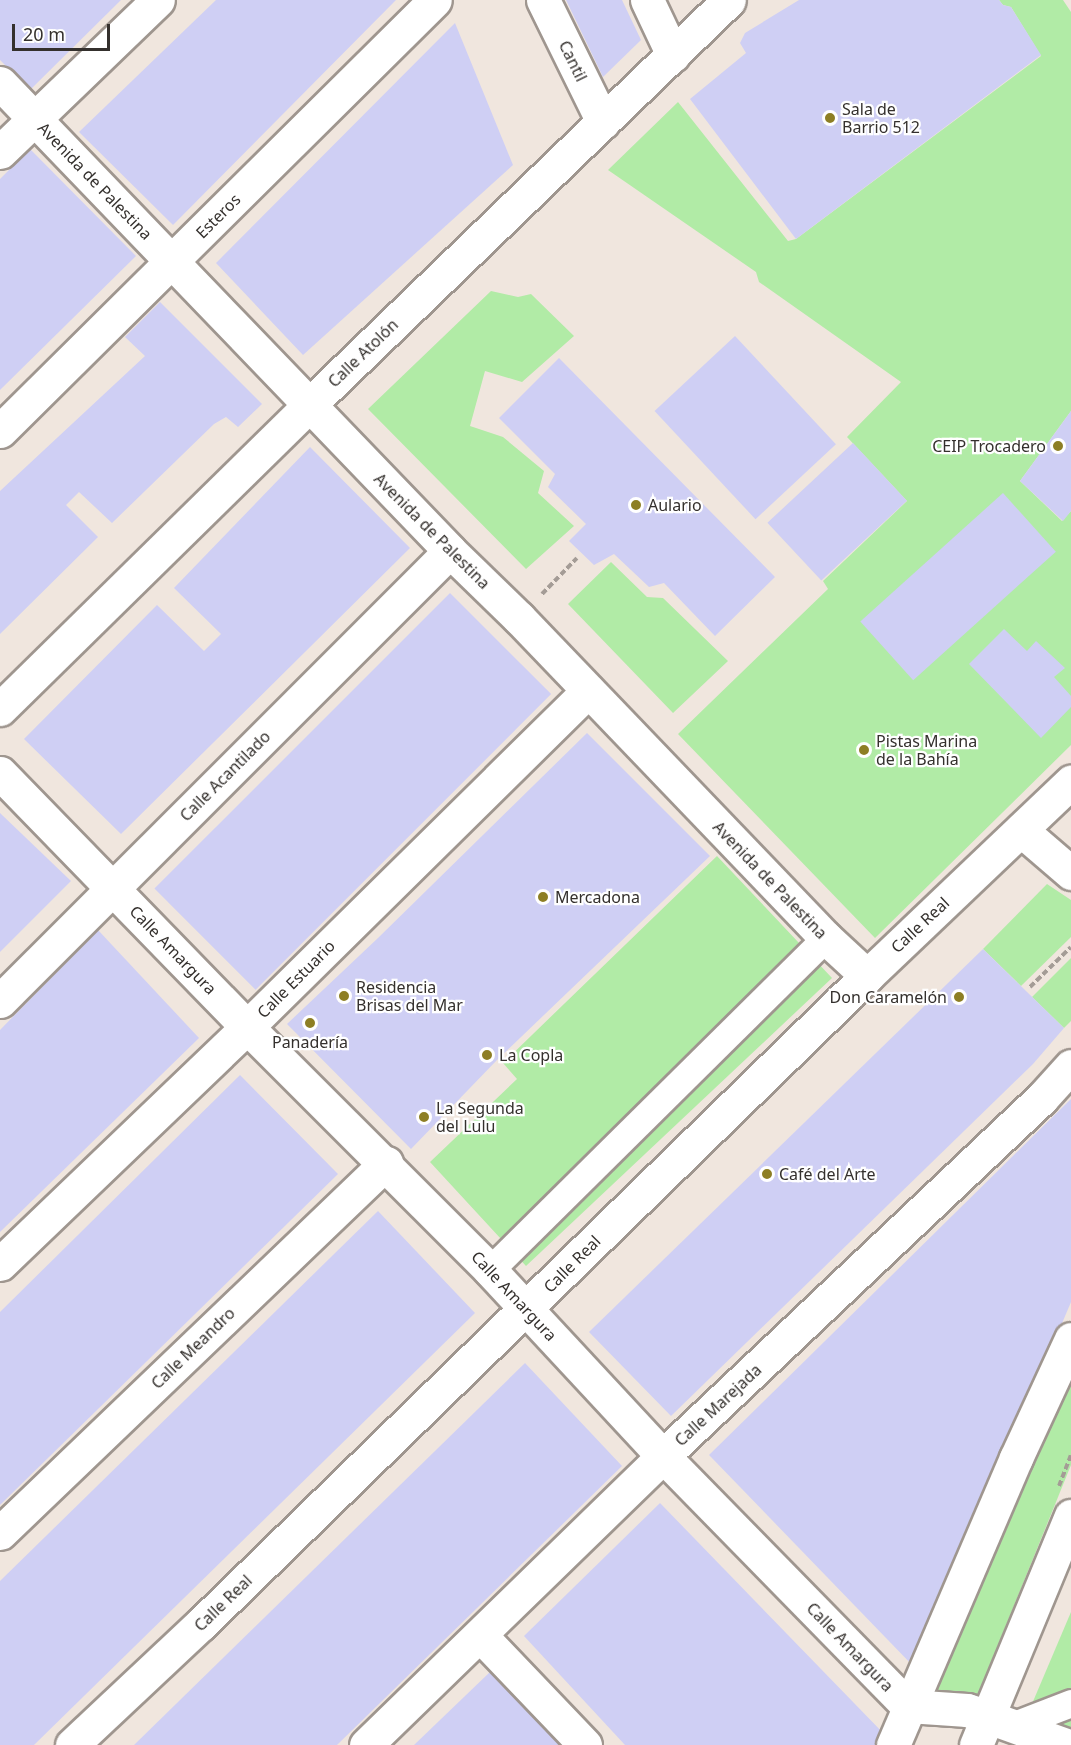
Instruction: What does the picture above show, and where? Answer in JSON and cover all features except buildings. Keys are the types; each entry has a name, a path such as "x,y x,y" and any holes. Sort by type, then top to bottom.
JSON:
{"street":[{"path":"0,152 158,0"},
{"name":"Esteros","path":"0,431 435,0"},
{"name":"Cantil","path":"543,0 603,123"},
{"path":"646,0 673,55"},
{"name":"Calle Atolón","path":"0,709 309,405 729,0"},
{"name":"Avenida de Palestina","path":"0,83 450,551 519,618 826,939 867,976"},
{"name":"Calle Acantilado","path":"0,1000 450,551"},
{"name":"Calle Estuario","path":"0,1263 247,1027 588,692"},
{"name":"Calle Amargura","path":"0,773 247,1027 386,1163 526,1308 663,1456 908,1706"},
{"name":"Calle Real","path":"72,1745 201,1624 867,976 1071,782"},
{"path":"1021,830 1071,873"},
{"path":"490,1270 826,939"},
{"name":"Calle Marejada","path":"366,1745 663,1456 1042,1098 1071,1066"},
{"name":"Calle Meandro","path":"0,1533 386,1163"},
{"path":"893,1745 1016,1458 1071,1339"},
{"path":"993,1729 1071,1516"},
{"path":"480,1635 585,1745"},
{"path":"993,1729 1071,1703"},
{"path":"908,1706 967,1710 993,1729 1066,1745"}],"path":[{"path":"519,618 577,558"},
{"path":"1029,987 1071,946"}],"green space":[{"path":"999,0 1063,0 1071,12 1071,411 1020,481 1062,521 1071,511 1071,745 875,938 678,734 828,589 823,581 907,501 847,437 901,382 759,282 756,272 608,170 678,102 788,241 796,239 1041,56 1011,7 1003,5"},
{"path":"491,291 518,297 531,294 574,336 522,382 485,371 470,426 503,437 544,471 538,493 574,526 526,569 368,409"},
{"path":"611,562 647,597 663,598 728,661 673,713 568,604"},
{"path":"717,856 832,978 526,1266 430,1162 517,1079 503,1063"},
{"path":"1047,884 1071,900 1071,937 1021,986 983,949"},
{"path":"1071,958 1071,1021 1064,1028 1032,997"},
{"path":"1071,1379 1071,1465 977,1697 927,1697"},
{"path":"1071,1612 1071,1737 1026,1718"}],"place":[{"name":"Sala de Barrio 512","path":"830,118"},
{"name":"CEIP Trocadero","path":"1058,446"},
{"name":"Aulario","path":"636,505"},
{"name":"Pistas Marina de la Bahía","path":"864,750"},
{"name":"Mercadona","path":"543,897"},
{"name":"Residencia Brisas del Mar","path":"344,996"},
{"name":"Don Caramelón","path":"959,997"},
{"name":"Panadería","path":"310,1023"},
{"name":"La Copla","path":"487,1055"},
{"name":"La Segunda del Lulu","path":"424,1117"},
{"name":"Café del Arte","path":"767,1174"}]}
